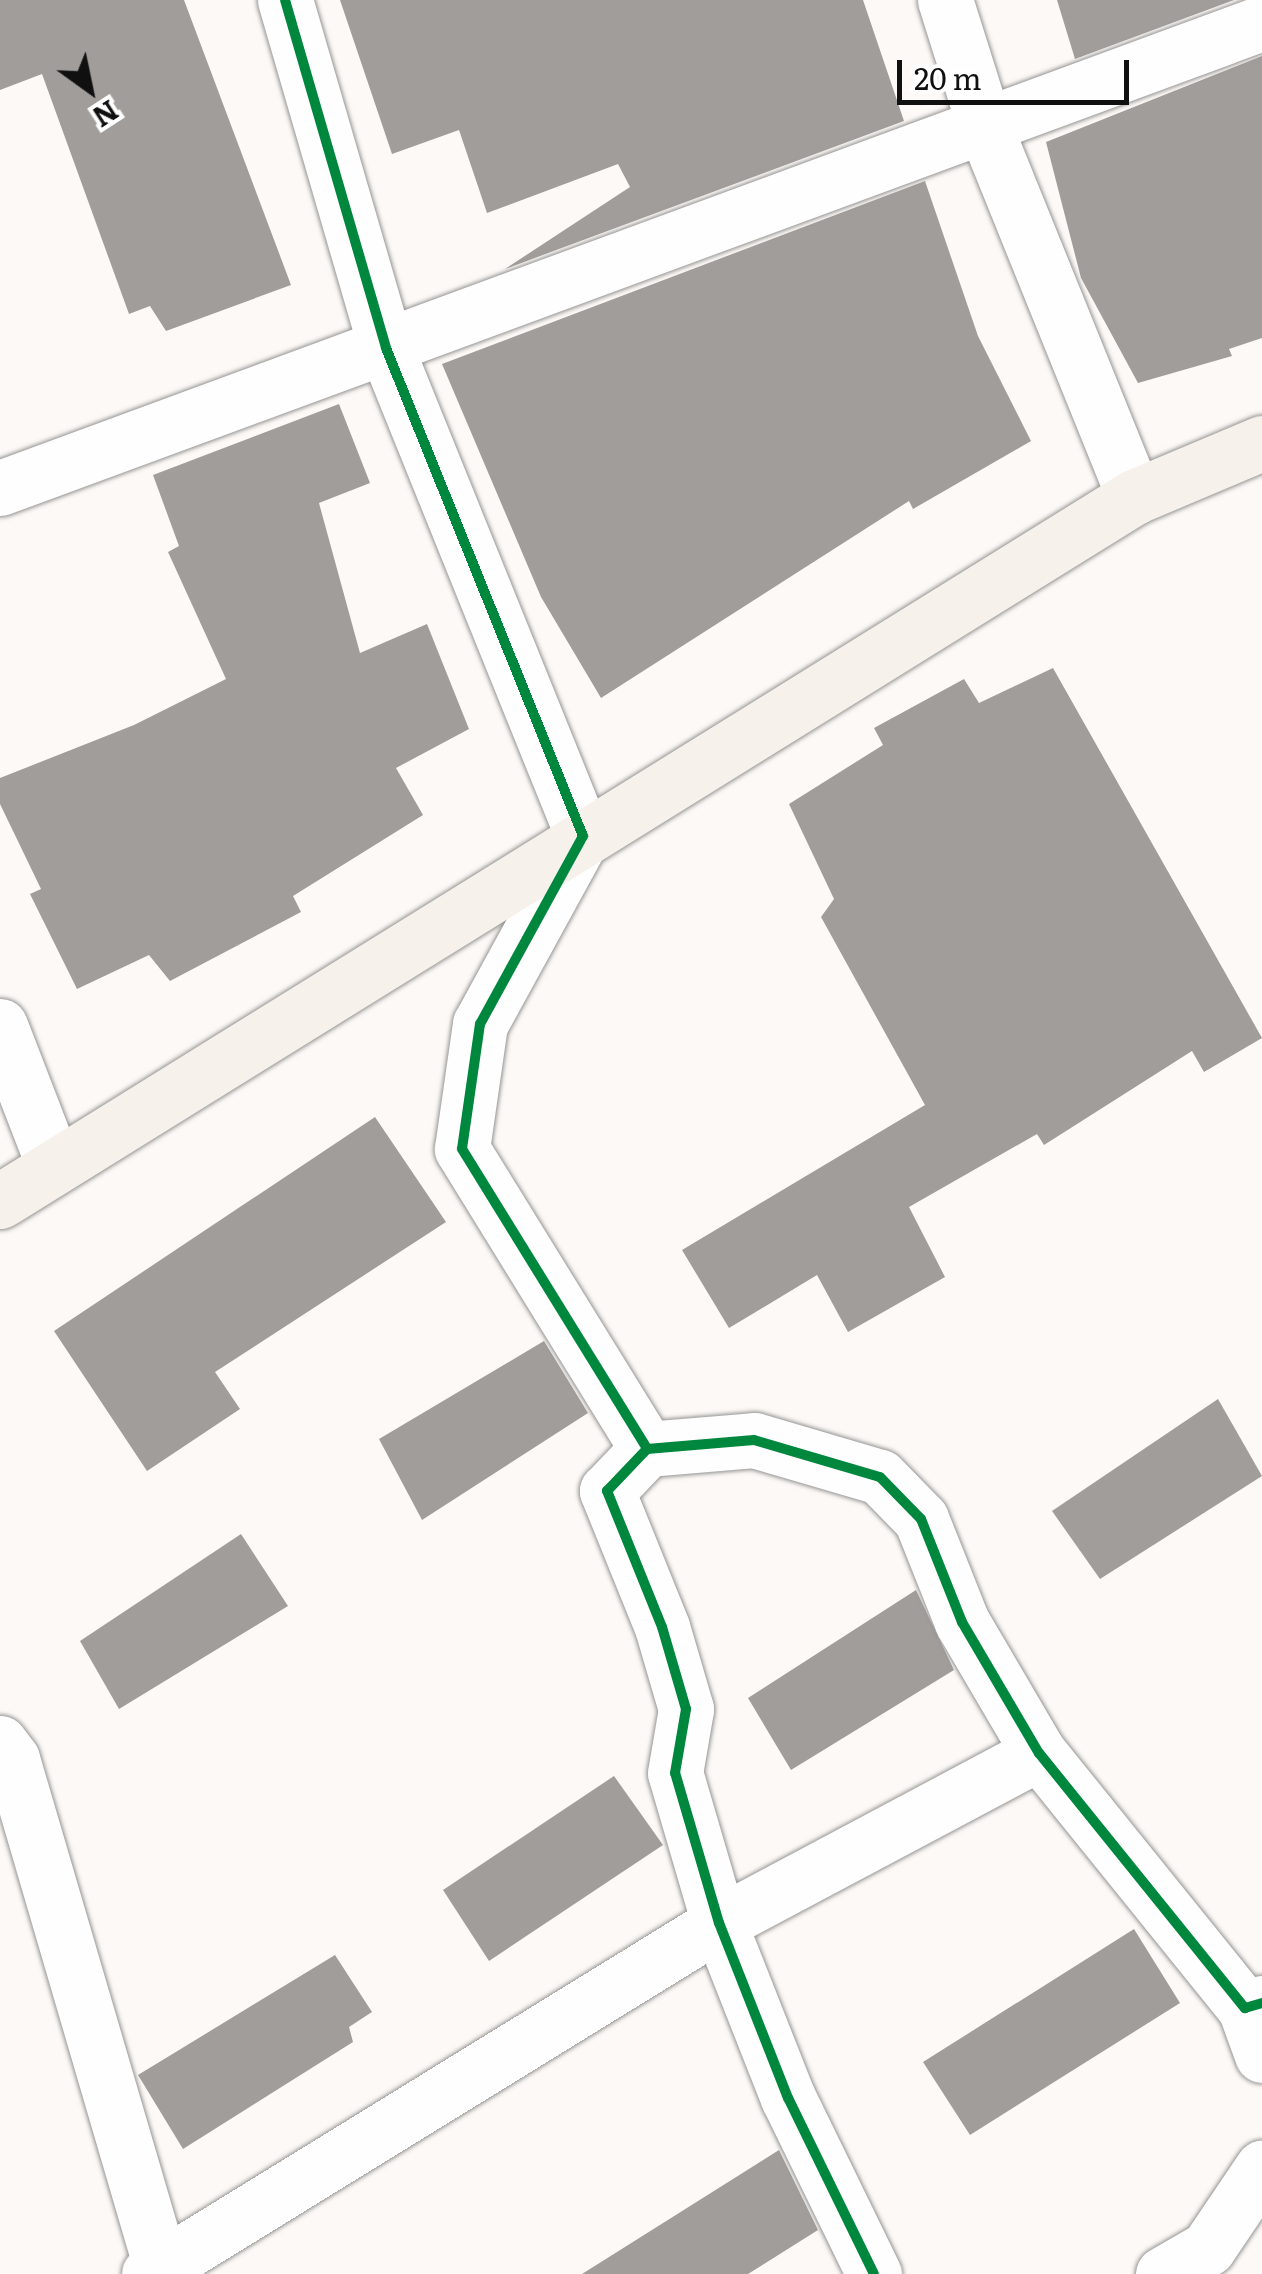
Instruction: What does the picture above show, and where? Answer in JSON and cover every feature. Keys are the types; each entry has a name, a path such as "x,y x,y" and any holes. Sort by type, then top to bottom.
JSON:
{"street":[{"path":"285,0 386,348 583,836"},
{"path":"945,0 986,130 1134,497"},
{"path":"0,488 986,130 1262,23"},
{"path":"0,1201 1134,497 1262,444"},
{"path":"583,836 480,1024 462,1148 647,1449"},
{"path":"0,1026 54,1166"},
{"path":"874,2274 788,2098 720,1923 675,1772 686,1709 662,1627 607,1492 647,1449 754,1440 880,1478 921,1518 962,1622 1040,1753 1256,2022"},
{"path":"0,1743 12,1759 157,2271 720,1923 1040,1753"},
{"path":"1163,2274 1208,2248 1262,2168"}],"building":[{"path":"0,0 184,0 291,285 166,331 150,306 129,314 42,74 0,90"},
{"path":"340,0 863,0 904,121 505,269 630,187 618,164 487,213 459,130 392,154"},
{"path":"1057,0 1234,0 1075,59"},
{"path":"1262,56 1262,338 1229,349 1232,356 1138,383 1081,278 1046,142"},
{"path":"925,181 978,336 1031,441 913,509 909,501 601,698 541,597 442,364"},
{"path":"339,404 370,483 319,503 360,653 427,624 469,729 396,768 423,815 293,896 301,912 170,981 149,955 77,989 30,894 41,889 0,804 0,778 134,725 226,679 168,552 179,546 153,475"},
{"path":"1053,668 1262,1038 1204,1072 1192,1051 1044,1145 1037,1134 909,1207 945,1277 848,1332 817,1275 729,1328 682,1250 925,1105 821,917 834,899 789,804 883,745 874,728 964,679 979,703"},
{"path":"375,1117 446,1222 215,1372 240,1409 147,1471 54,1331"},
{"path":"544,1341 588,1413 422,1520 379,1439"},
{"path":"1218,1399 1262,1476 1100,1579 1052,1511"},
{"path":"241,1534 288,1606 119,1709 80,1641"},
{"path":"916,1590 954,1670 791,1770 748,1698"},
{"path":"614,1776 663,1845 489,1961 443,1890"},
{"path":"1134,1929 1180,2003 970,2135 923,2062"},
{"path":"335,1955 372,2012 349,2027 353,2042 183,2149 138,2075"},
{"path":"779,2150 818,2230 748,2274 582,2274"}],"cycle path":[{"path":"285,0 386,348 583,836 480,1024 462,1149 647,1449"},
{"path":"874,2274 788,2098 719,1923 675,1773 686,1709 662,1627 607,1491 647,1449 754,1440 880,1477 921,1519 962,1622 1039,1753 1245,2008 1262,2003"}]}
